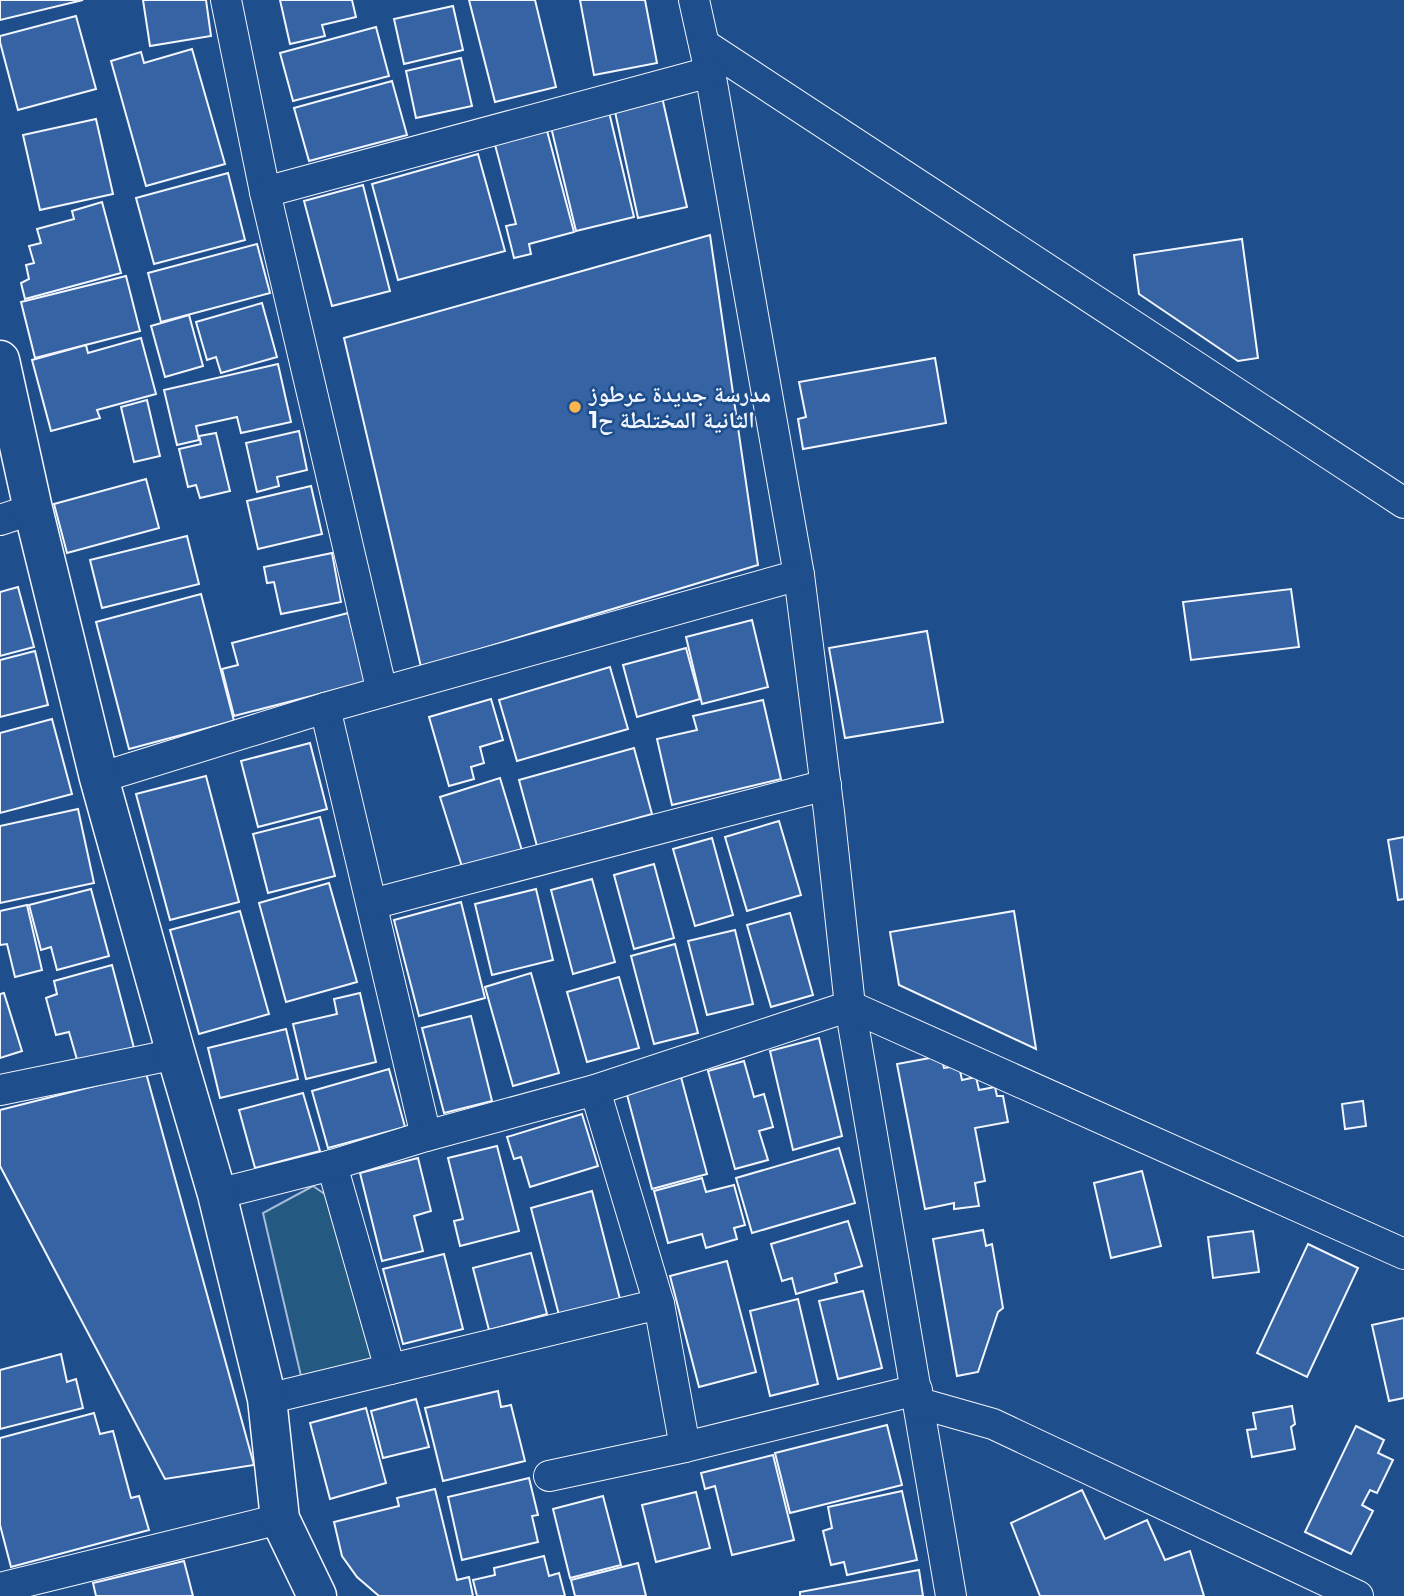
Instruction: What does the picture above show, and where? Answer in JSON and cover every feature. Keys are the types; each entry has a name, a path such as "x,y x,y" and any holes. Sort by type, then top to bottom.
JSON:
{"street":[{"path":"226,0 265,192 382,692"},
{"path":"694,0 707,58 799,575 826,785 850,1006 951,1596"},
{"path":"265,192 707,58 1404,503"},
{"path":"0,360 16,514 99,778 217,1194 268,1399 280,1519 317,1596"},
{"path":"99,778 325,708 799,575"},
{"path":"325,708 426,1136"},
{"path":"372,904 826,785"},
{"path":"217,1194 332,1165 426,1136 595,1090 850,1006 1404,1254"},
{"path":"0,1090 176,1054"},
{"path":"595,1090 659,1304 685,1447"},
{"path":"332,1165 390,1369"},
{"path":"268,1399 659,1304"},
{"path":"549,1476 918,1396 993,1424 1358,1596"},
{"path":"0,1588 280,1519"}],"shaded area":[{"path":"313,1186 332,1199 376,1362 301,1376 263,1213"}],"building":[{"path":"0,0 83,0 0,20"},
{"path":"143,0 206,0 211,36 150,46"},
{"path":"280,0 352,0 356,17 322,25 325,36 290,44"},
{"path":"469,0 535,0 556,87 495,102"},
{"path":"580,0 645,0 657,63 594,75"},
{"path":"453,6 463,50 404,64 394,19"},
{"path":"76,16 96,89 18,110 0,36"},
{"path":"376,27 389,76 293,101 280,53"},
{"path":"192,49 225,164 146,186 111,61 141,52 144,63"},
{"path":"461,58 472,106 416,118 406,71"},
{"path":"392,81 407,135 309,161 294,108"},
{"path":"662,97 687,207 638,218 614,107"},
{"path":"609,112 634,217 576,231 551,127"},
{"path":"96,119 113,194 40,210 23,135"},
{"path":"546,127 574,232 529,244 531,254 514,258 506,226 516,224 494,141"},
{"path":"478,154 505,251 398,280 372,184"},
{"path":"228,173 245,240 154,264 136,198"},
{"path":"363,185 390,291 332,306 304,201"},
{"path":"102,202 121,273 25,299 21,283 29,279 26,265 34,263 29,246 41,243 37,229 74,219 72,211"},
{"path":"710,235 758,565 421,667 344,338"},
{"path":"1242,239 1258,358 1238,361 1139,294 1134,255"},
{"path":"257,244 270,293 161,322 148,273"},
{"path":"126,276 140,331 35,358 21,302"},
{"path":"262,303 277,357 221,373 216,357 207,360 196,322"},
{"path":"189,315 203,366 165,377 151,326"},
{"path":"141,338 156,394 97,410 100,418 51,431 32,360 86,345 88,353"},
{"path":"935,358 946,423 803,449 798,419 806,417 799,382"},
{"path":"278,364 291,422 241,433 237,417 196,426 199,440 177,445 164,390"},
{"path":"147,400 160,456 134,462 121,407"},
{"path":"299,431 307,470 277,477 279,486 257,492 246,443"},
{"path":"216,433 230,491 200,498 196,485 188,487 179,449 201,444 199,436"},
{"path":"146,479 159,528 67,553 54,504"},
{"path":"311,486 322,534 258,549 247,501"},
{"path":"187,536 199,584 102,608 90,560"},
{"path":"332,553 341,602 281,614 274,582 267,583 264,567"},
{"path":"18,587 34,647 0,656 0,592"},
{"path":"1291,589 1299,647 1191,660 1183,602"},
{"path":"201,594 234,721 129,749 96,622"},
{"path":"348,613 366,682 234,716 222,669 238,665 232,643"},
{"path":"752,620 768,687 702,704 686,637"},
{"path":"927,631 943,722 845,738 829,648"},
{"path":"686,648 700,699 637,717 623,665"},
{"path":"35,651 48,705 0,717 0,660"},
{"path":"610,667 628,729 517,761 499,700"},
{"path":"491,699 503,740 480,747 484,763 471,767 474,779 449,786 429,717"},
{"path":"763,700 781,779 672,805 657,739 697,730 693,716"},
{"path":"52,719 72,794 0,813 0,733"},
{"path":"310,743 327,809 258,827 241,761"},
{"path":"634,748 652,814 537,846 519,780"},
{"path":"206,776 239,902 170,920 136,794"},
{"path":"500,778 523,854 464,873 440,797"},
{"path":"78,809 94,883 0,903 0,826"},
{"path":"320,817 335,876 268,893 253,834"},
{"path":"779,821 801,895 747,911 725,837"},
{"path":"1404,837 1404,899 1398,900 1388,840"},
{"path":"712,838 733,915 695,926 673,849"},
{"path":"654,864 674,938 634,949 614,875"},
{"path":"592,879 615,962 573,974 551,890"},
{"path":"329,883 357,982 286,1002 259,903"},
{"path":"91,889 109,956 57,970 51,947 41,950 29,905"},
{"path":"536,889 553,960 492,975 475,904"},
{"path":"461,902 485,998 419,1016 394,920"},
{"path":"27,905 42,970 15,977 7,944 0,945 0,911"},
{"path":"240,911 269,1014 199,1034 170,930"},
{"path":"1014,911 1036,1049 899,985 890,932"},
{"path":"790,913 813,995 771,1007 747,925"},
{"path":"735,930 753,1004 707,1015 688,941"},
{"path":"675,944 698,1033 654,1044 631,956"},
{"path":"112,965 134,1048 78,1063 69,1032 56,1035 46,998 57,994 54,981"},
{"path":"531,973 559,1073 513,1086 485,987"},
{"path":"619,977 639,1048 587,1062 567,992"},
{"path":"4,993 22,1051 0,1058 0,994"},
{"path":"360,993 376,1062 306,1079 293,1024 337,1014 334,999"},
{"path":"471,1016 492,1101 444,1113 422,1028"},
{"path":"286,1029 298,1079 220,1098 208,1048"},
{"path":"819,1038 842,1136 793,1150 770,1051"},
{"path":"941,1056 944,1068 959,1066 962,1080 976,1077 979,1090 995,1087 997,1096 1003,1096 1008,1122 975,1128 985,1181 975,1183 979,1206 954,1209 954,1203 925,1209 897,1064"},
{"path":"744,1061 754,1097 764,1094 773,1127 759,1131 768,1160 735,1169 708,1071"},
{"path":"389,1069 405,1127 328,1148 312,1091"},
{"path":"146,1073 254,1465 165,1479 0,1166 0,1110"},
{"path":"681,1077 707,1174 652,1189 626,1091"},
{"path":"303,1093 320,1151 255,1168 239,1110"},
{"path":"1363,1101 1366,1126 1345,1129 1342,1104"},
{"path":"582,1114 598,1166 530,1187 521,1157 514,1159 507,1137"},
{"path":"497,1146 519,1231 460,1246 454,1221 463,1219 448,1158"},
{"path":"839,1148 855,1203 752,1233 736,1178"},
{"path":"418,1158 431,1211 414,1216 423,1251 382,1261 360,1173"},
{"path":"1142,1171 1161,1246 1111,1258 1094,1183"},
{"path":"702,1178 706,1192 734,1185 745,1225 734,1228 737,1239 706,1248 702,1234 668,1243 654,1191"},
{"path":"592,1191 620,1299 559,1315 531,1208"},
{"path":"848,1221 862,1266 835,1274 837,1282 796,1294 792,1278 782,1281 771,1244"},
{"path":"983,1230 986,1246 992,1244 1003,1308 998,1312 978,1372 957,1376 933,1239"},
{"path":"1253,1231 1259,1272 1213,1278 1208,1237"},
{"path":"1308,1244 1358,1268 1307,1377 1257,1353"},
{"path":"531,1253 547,1314 489,1330 473,1268"},
{"path":"444,1254 463,1329 403,1344 383,1269"},
{"path":"727,1261 756,1372 699,1387 670,1276"},
{"path":"863,1291 882,1368 838,1379 819,1301"},
{"path":"798,1299 818,1384 770,1396 750,1311"},
{"path":"1404,1318 1404,1398 1389,1401 1372,1325"},
{"path":"61,1354 67,1382 76,1379 83,1408 0,1429 0,1370"},
{"path":"498,1391 501,1407 511,1405 525,1461 443,1481 425,1408"},
{"path":"416,1399 429,1447 383,1458 371,1411"},
{"path":"1292,1406 1295,1424 1291,1427 1295,1449 1252,1457 1247,1430 1256,1429 1253,1413"},
{"path":"366,1408 386,1483 330,1499 310,1423"},
{"path":"94,1413 100,1434 113,1431 131,1498 139,1496 149,1530 11,1567 0,1525 0,1438"},
{"path":"887,1425 902,1485 790,1513 775,1453"},
{"path":"1356,1426 1384,1440 1378,1453 1393,1460 1377,1493 1370,1490 1362,1505 1373,1511 1351,1554 1305,1532"},
{"path":"773,1455 794,1540 732,1555 715,1486 705,1489 701,1473"},
{"path":"529,1478 538,1515 532,1516 538,1542 462,1560 448,1497"},
{"path":"435,1489 457,1580 469,1577 473,1596 379,1596 357,1577 342,1556 334,1522 399,1506 397,1498"},
{"path":"1082,1490 1105,1539 1147,1520 1165,1560 1190,1551 1204,1596 1040,1596 1011,1523"},
{"path":"902,1491 917,1560 847,1575 844,1562 831,1565 823,1531 832,1528 828,1507"},
{"path":"696,1492 710,1548 656,1562 642,1505"},
{"path":"603,1496 621,1565 570,1578 553,1509"},
{"path":"544,1556 549,1576 559,1573 565,1596 477,1596 473,1580 495,1575 494,1568"},
{"path":"184,1561 193,1596 96,1596 93,1583"},
{"path":"638,1563 646,1596 575,1596 571,1580"},
{"path":"919,1570 923,1596 800,1596 800,1592"}],"place":[{"name":"مدرسة جديدة عرطوز الثانية المختلطة ح1","path":"575,407"}]}
